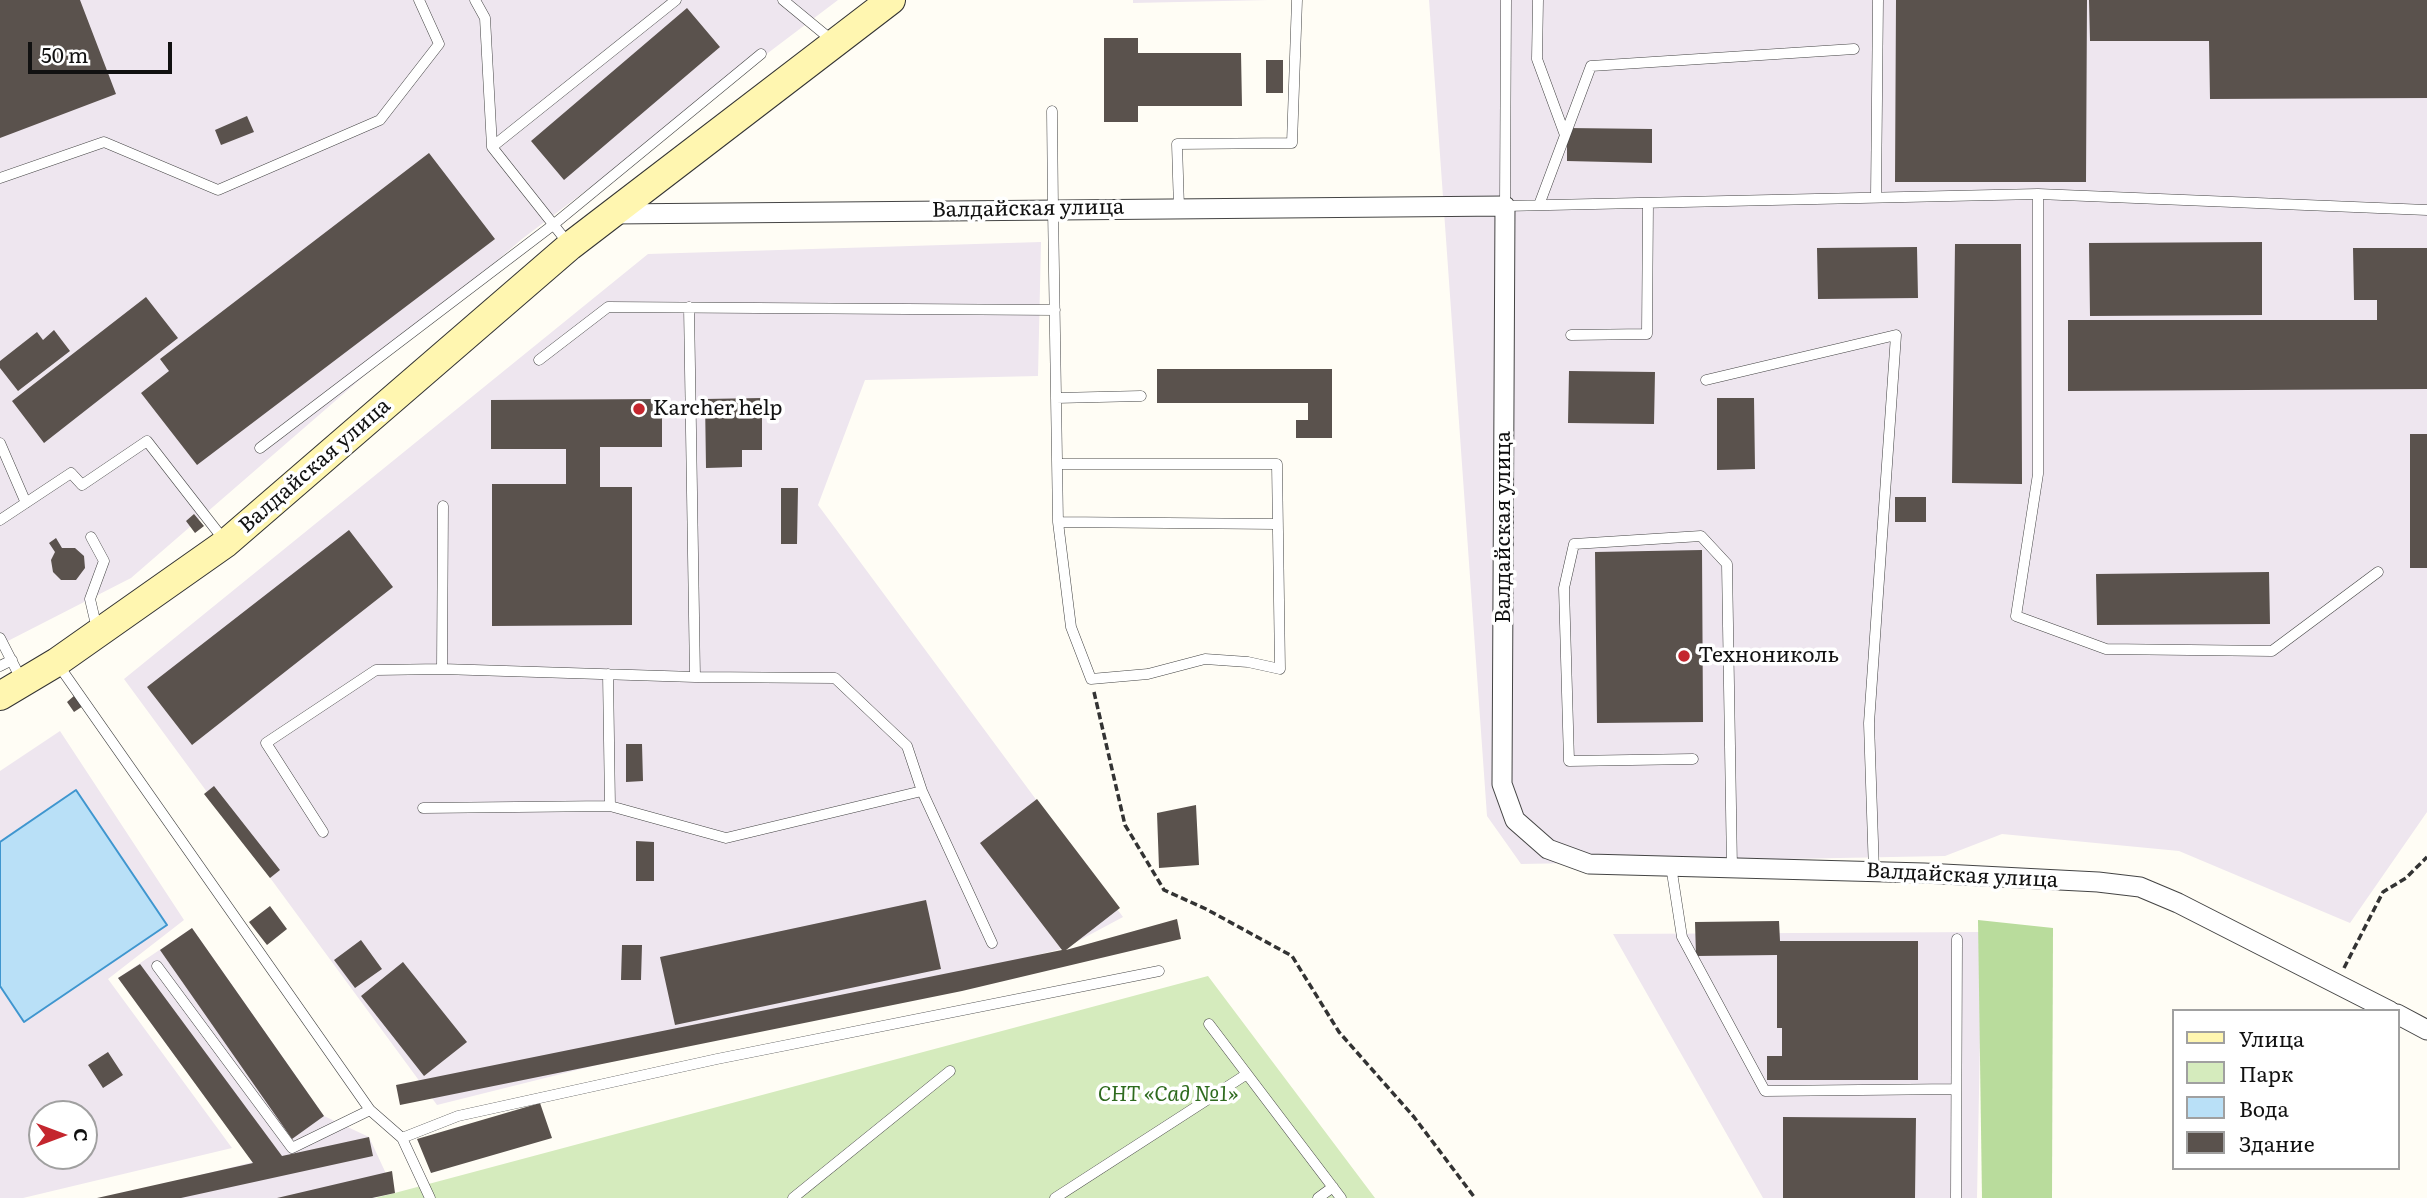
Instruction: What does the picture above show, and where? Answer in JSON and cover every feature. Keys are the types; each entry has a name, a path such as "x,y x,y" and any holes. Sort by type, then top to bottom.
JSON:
{"street":[{"name":"Валдайская улица","path":"12,680 57,662 226,543 562,236 613,214 891,0"},
{"name":"Валдайская улица","path":"613,214 1506,206 1502,784 1515,820 1548,849 1589,864 1874,872 2072,881 2140,887 2178,903 2386,1009"},
{"path":"2399,1015 2427,1030"}],"lane":[{"path":"0,178 104,142 218,190 380,120 439,44 419,0"},
{"path":"475,0 485,18 492,147 562,236"},
{"path":"492,147 676,0"},
{"path":"783,0 836,44"},
{"path":"1179,208 1177,144 1292,143 1297,0"},
{"path":"1506,0 1506,206 2038,194 2427,210"},
{"path":"1538,0 1537,59 1565,135"},
{"path":"1876,197 1878,0"},
{"path":"1539,205 1591,66 1854,49"},
{"path":"260,448 562,236 761,54"},
{"path":"1052,111 1058,522 1071,627 1091,679 1148,674 1205,659 1248,662 1280,669 1277,464 1058,464"},
{"path":"2038,194 2038,474 2016,617 2106,649 2272,651 2378,572"},
{"path":"1571,335 1647,334 1648,203"},
{"path":"539,360 608,307 1055,310"},
{"path":"688,307 695,677"},
{"path":"1706,380 1896,335 1869,723 1874,872"},
{"path":"1056,398 1141,396"},
{"path":"0,520 71,474 82,485 147,441 226,543"},
{"path":"0,443 26,503"},
{"path":"442,669 443,506"},
{"path":"1058,522 1276,523"},
{"path":"1693,759 1569,761 1564,589 1574,544 1701,536 1727,564 1732,868"},
{"path":"91,537 104,561 90,599 98,633"},
{"path":"0,638 12,680"},
{"path":"57,662 370,1110 402,1138 430,1198"},
{"path":"0,666 12,680"},
{"path":"323,832 266,743 376,670 442,669 695,677 835,678 907,746 922,791 992,943"},
{"path":"608,674 610,806"},
{"path":"423,807 610,806 726,838 922,791"},
{"path":"1671,866 1682,937 1765,1091 1956,1090"},
{"path":"1956,1198 1957,939"},
{"path":"157,966 292,1147 370,1110"},
{"path":"402,1138 458,1116 703,1062 1159,971"},
{"path":"1209,1024 1341,1198"},
{"path":"793,1198 950,1071"},
{"path":"1055,1198 1247,1074"},
{"path":"1318,1198 1333,1187"}],"path":[{"path":"1091,679 1125,825 1164,890 1206,909 1292,956 1339,1032 1413,1117 1475,1198"},
{"path":"2336,983 2383,892 2406,878 2427,857"}],"shaded area":[{"path":"0,0 838,0 522,239 131,578 0,645"},
{"path":"1133,0 1269,0 1133,3"},
{"path":"1429,0 2427,0 2427,812 2350,923 2179,851 2002,834 1945,856 1521,864 1487,816"},
{"path":"1041,242 1038,376 865,380 818,505 1123,917 1065,948 437,1105 124,679 648,254"},
{"path":"60,731 184,920 108,979 232,1148 23,1198 0,1198 0,771"},
{"path":"192,928 324,1116 369,1137 395,1193 372,1198 107,1198 253,1162 118,978"},
{"path":"1982,932 1977,1198 1763,1198 1613,934"}],"green space":[{"path":"1978,920 2053,928 2052,1198 1982,1198"},
{"name":"СНТ «Сад №1»","path":"1208,976 1375,1198 375,1198 391,1194"}],"water":[{"path":"76,790 167,925 24,1022 0,986 0,842"}],"building":[{"path":"0,0 80,0 116,94 0,138"},
{"path":"1896,0 2087,0 2086,182 1895,182"},
{"path":"2089,0 2427,0 2427,98 2210,99 2209,41 2090,41"},
{"path":"687,8 720,47 564,180 531,141"},
{"path":"1104,38 1138,38 1138,53 1241,53 1242,106 1138,106 1138,122 1104,122"},
{"path":"1266,60 1283,60 1283,93 1266,93"},
{"path":"247,116 254,132 221,145 215,130"},
{"path":"1567,128 1652,129 1652,163 1567,161"},
{"path":"429,153 495,239 197,465 141,393 169,371 160,359"},
{"path":"2262,242 2262,315 2090,316 2089,243"},
{"path":"1955,244 2021,244 2022,484 1952,483"},
{"path":"1917,247 1918,298 1818,299 1817,248"},
{"path":"2353,248 2427,248 2427,389 2068,391 2068,320 2377,320 2377,300 2354,300"},
{"path":"146,297 178,338 44,443 12,401"},
{"path":"54,330 70,351 18,391 0,368 0,361 37,332 43,340"},
{"path":"1157,369 1332,369 1332,438 1296,438 1296,420 1308,420 1308,403 1157,403"},
{"path":"1569,371 1655,372 1654,424 1568,423"},
{"path":"762,398 762,450 742,450 742,467 706,468 705,399"},
{"path":"1717,398 1754,398 1755,469 1717,470"},
{"path":"662,399 662,447 600,447 600,487 632,487 632,625 492,626 492,484 566,484 566,449 491,449 491,400"},
{"path":"2410,434 2427,434 2427,568 2410,568"},
{"path":"781,488 798,488 797,544 781,544"},
{"path":"1895,497 1926,497 1926,522 1895,522"},
{"path":"194,514 204,526 195,533 186,521"},
{"path":"349,530 393,587 192,745 147,687"},
{"path":"56,538 62,548 75,548 84,556 85,568 76,580 61,580 53,572 51,560 55,552 49,543"},
{"path":"1702,550 1703,722 1597,723 1595,552"},
{"path":"2269,572 2270,624 2097,625 2096,574"},
{"path":"75,695 83,706 74,712 67,702"},
{"path":"626,744 642,744 643,781 626,782"},
{"path":"214,786 280,870 270,878 204,794"},
{"path":"1037,799 1120,908 1066,950 1177,919 1181,939 962,991 400,1105 396,1085 1062,950 980,843"},
{"path":"1196,805 1199,865 1159,868 1157,813"},
{"path":"636,841 654,842 654,881 636,881"},
{"path":"926,900 941,969 675,1025 660,957"},
{"path":"270,906 287,929 267,945 249,922"},
{"path":"1779,921 1780,941 1918,941 1918,1080 1767,1080 1767,1056 1782,1056 1782,1028 1777,1028 1777,955 1696,956 1695,922"},
{"path":"192,928 324,1116 292,1139 160,950"},
{"path":"361,940 382,969 355,988 334,960"},
{"path":"622,945 642,945 641,980 621,980"},
{"path":"403,962 467,1042 424,1076 361,996"},
{"path":"140,964 282,1156 369,1137 373,1156 181,1198 97,1198 253,1163 118,978"},
{"path":"108,1052 123,1075 103,1088 88,1065"},
{"path":"540,1103 552,1138 431,1173 417,1139"},
{"path":"1783,1117 1916,1118 1915,1198 1783,1198"},
{"path":"392,1171 395,1193 372,1198 277,1198"}],"place":[{"name":"Karcher help","path":"639,409"},
{"name":"Технониколь","path":"1684,656"}]}
